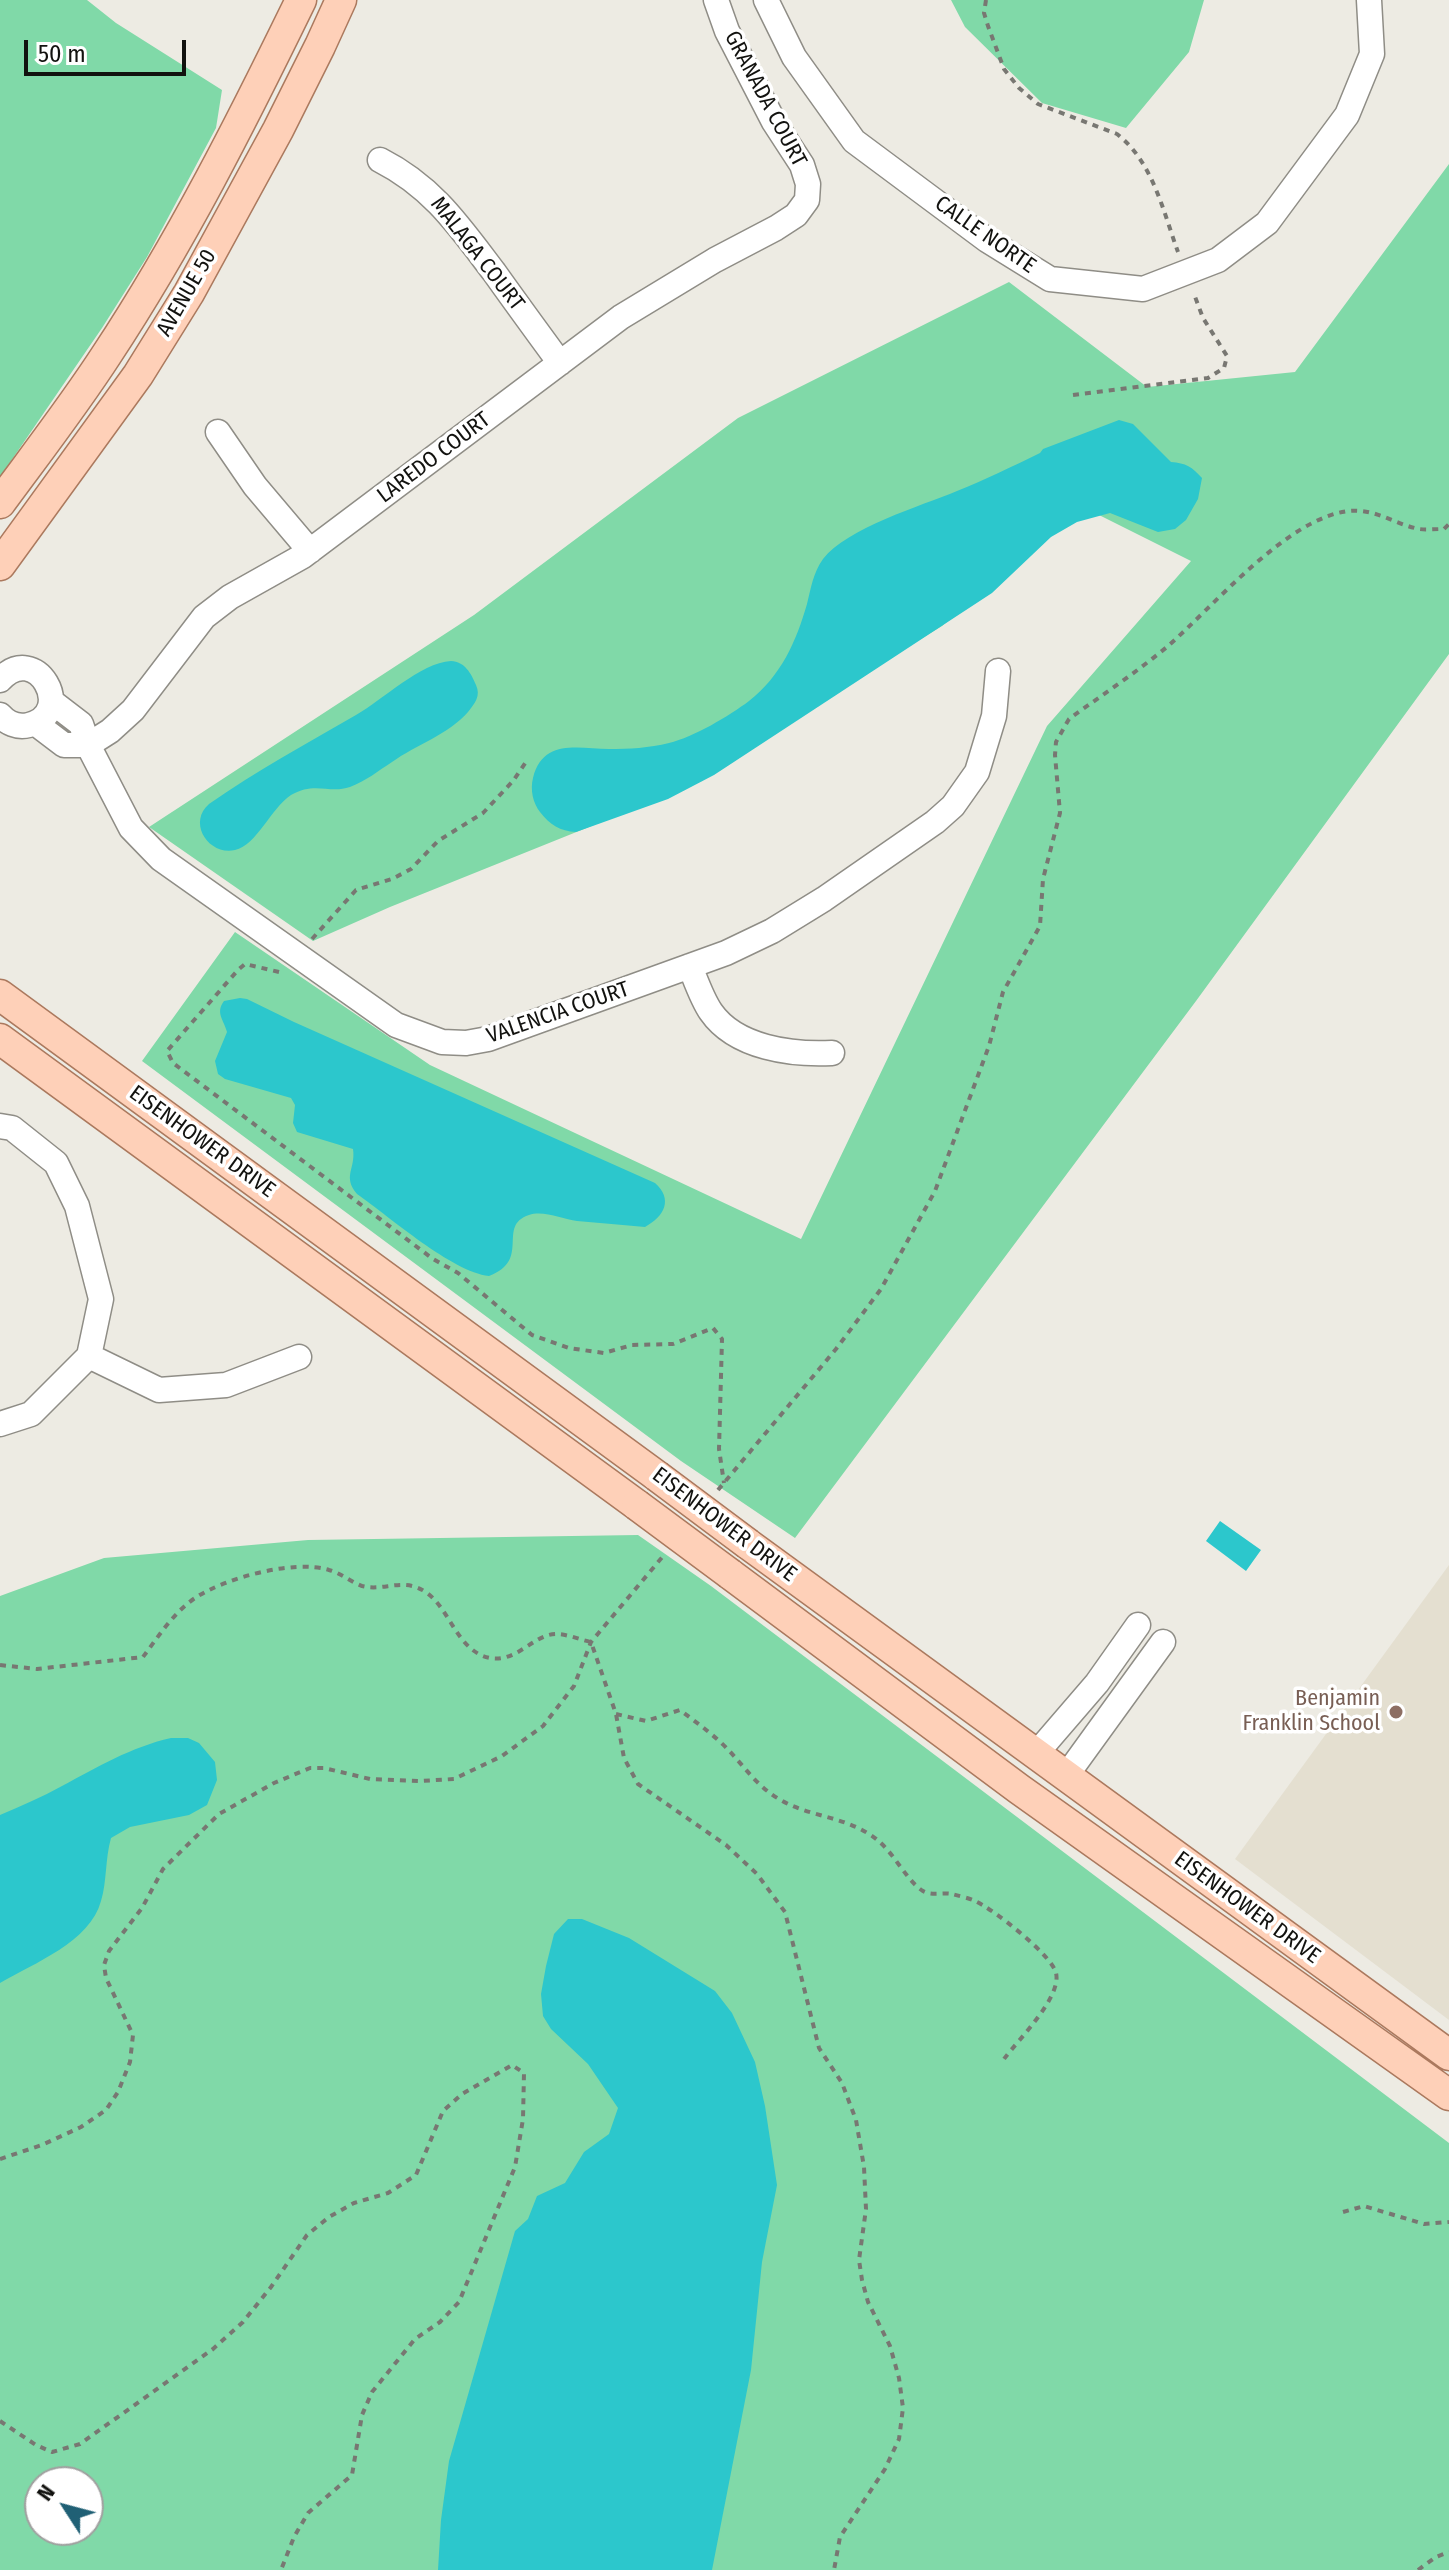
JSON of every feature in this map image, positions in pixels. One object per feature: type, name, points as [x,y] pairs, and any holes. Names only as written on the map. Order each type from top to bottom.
[{"type":"main road","name":"AVENUE 50","points":[[0,503],[107,355],[158,272],[250,104],[301,0]]},
{"type":"main road","name":"AVENUE 50","points":[[0,565],[138,375],[189,293],[278,130],[341,0]]},
{"type":"main road","name":"EISENHOWER DRIVE","points":[[0,995],[1449,2055]]},
{"type":"main road","name":"EISENHOWER DRIVE","points":[[0,1039],[1019,1789],[1446,2090]]},
{"type":"main road","points":[[929,1722],[966,1727],[1045,1783],[1066,1776]]},
{"type":"street","name":"GRANADA COURT","points":[[716,0],[727,31],[774,122],[802,165],[808,184],[807,200]]},
{"type":"street","name":"CALLE NORTE","points":[[766,0],[794,57],[854,141],[987,240],[1050,279],[1143,289],[1218,260],[1267,223],[1347,115],[1372,54],[1369,0]]},
{"type":"street","name":"MALAGA COURT","points":[[380,160],[404,172],[436,198],[560,363]]},
{"type":"street","name":"LAREDO COURT","points":[[88,745],[110,731],[133,710],[204,617],[230,597],[310,551],[621,317],[666,288],[776,228],[796,215],[807,200]]},
{"type":"street","points":[[218,432],[255,486],[310,551]]},
{"type":"street","name":"VALENCIA COURT","points":[[4,672],[30,669],[38,673],[49,688],[51,701],[81,724],[88,745],[131,828],[161,859],[396,1025],[442,1042],[466,1043],[488,1039],[726,953],[772,931],[824,899],[935,822],[953,806],[977,772],[994,716],[998,671]]},
{"type":"street","points":[[0,715],[12,724],[35,723],[45,714],[51,701]]},
{"type":"street","points":[[35,723],[64,745],[88,745]]},
{"type":"street","points":[[690,966],[710,1012],[726,1028],[781,1051],[806,1055],[832,1053]]},
{"type":"street","points":[[0,1126],[12,1128],[56,1163],[77,1206],[101,1299],[89,1356],[31,1414],[0,1424]]},
{"type":"street","points":[[89,1356],[159,1390],[226,1385],[299,1357]]},
{"type":"street","points":[[1035,1755],[1097,1683],[1138,1625]]},
{"type":"street","points":[[1066,1776],[1163,1642]]},
{"type":"street","points":[[1097,1683],[1120,1701]]},
{"type":"path","points":[[986,0],[984,13],[1004,69],[1019,88],[1038,104],[1117,134],[1139,154],[1203,318],[1227,356],[1224,368],[1208,378],[1073,395]]},
{"type":"path","points":[[714,1495],[836,1349],[881,1289],[935,1191],[989,1046],[1003,992],[1040,926],[1043,879],[1060,813],[1055,755],[1061,729],[1069,719],[1170,644],[1263,558],[1315,523],[1344,512],[1363,510],[1419,529],[1444,529],[1449,524]]},
{"type":"path","points":[[526,762],[483,813],[438,841],[411,869],[392,879],[356,890],[311,940],[291,969],[280,972],[245,964],[167,1051],[173,1063],[433,1259],[458,1273],[532,1335],[569,1348],[604,1353],[632,1345],[673,1344],[713,1328],[722,1339],[719,1449],[724,1483]]},
{"type":"path","points":[[0,2159],[42,2145],[81,2127],[106,2110],[118,2092],[130,2062],[133,2035],[106,1978],[104,1965],[109,1951],[142,1908],[163,1869],[219,1814],[274,1783],[310,1768],[395,1782],[454,1779],[502,1756],[543,1726],[574,1686],[591,1642],[673,1544]]},
{"type":"path","points":[[0,1665],[37,1669],[143,1657],[172,1620],[195,1598],[246,1575],[287,1567],[328,1569],[364,1587],[402,1583],[426,1591],[441,1606],[460,1637],[481,1656],[502,1659],[554,1634],[591,1642]]},
{"type":"path","points":[[591,1642],[616,1714],[624,1758],[638,1784],[726,1845],[757,1874],[785,1912],[819,2048],[842,2083],[856,2120],[864,2167],[866,2209],[859,2260],[862,2280],[868,2302],[890,2346],[903,2408],[899,2439],[885,2469],[840,2537],[834,2570]]},
{"type":"path","points":[[616,1714],[646,1721],[680,1710],[720,1741],[753,1779],[777,1799],[869,1834],[892,1853],[914,1884],[925,1893],[951,1894],[977,1902],[1014,1928],[1047,1958],[1056,1974],[1055,1990],[1050,2003],[1004,2059]]},
{"type":"path","points":[[0,2421],[52,2452],[80,2444],[213,2349],[243,2322],[307,2235],[329,2217],[354,2203],[388,2193],[416,2175],[443,2111],[462,2094],[512,2065],[524,2073],[523,2119],[515,2167],[459,2302],[440,2322],[415,2339],[372,2392],[362,2415],[352,2475],[308,2513],[281,2570]]},
{"type":"path","points":[[1343,2212],[1364,2206],[1424,2224],[1449,2222]]},
{"type":"path","points":[[1418,2570],[1449,2552]]},
{"type":"shaded area","name":"Benjamin Franklin School","points":[[1449,1565],[1449,2020],[1235,1859]]},
{"type":"green space","points":[[0,0],[87,0],[116,23],[222,90],[216,128],[147,257],[0,477]]},
{"type":"green space","points":[[951,0],[1204,0],[1189,52],[1126,128],[1042,103],[965,27]]},
{"type":"green space","points":[[1449,164],[1449,654],[1196,1001],[795,1538],[681,1461],[142,1061],[235,932],[430,1065],[801,1239],[1047,726],[1191,561],[1085,508],[942,626],[661,798],[313,941],[149,827],[474,615],[738,418],[1009,282],[1147,387],[1295,372]]},
{"type":"green space","points":[[638,1535],[711,1586],[1449,2143],[1449,2570],[0,2570],[0,1596],[104,1558],[308,1540]]},
{"type":"water","points":[[1119,420],[1133,424],[1171,462],[1188,466],[1202,478],[1198,499],[1186,520],[1175,529],[1158,532],[1110,513],[1077,522],[1051,537],[992,593],[714,775],[668,799],[576,832],[556,826],[538,808],[532,792],[533,778],[538,765],[554,751],[564,748],[632,748],[669,743],[711,725],[749,701],[770,681],[786,657],[823,559],[849,537],[988,478],[1043,449]]},
{"type":"water","points":[[451,661],[467,669],[478,693],[471,709],[451,727],[356,785],[342,789],[307,789],[291,795],[243,847],[226,851],[217,848],[204,836],[200,820],[209,804],[356,715],[415,675],[439,663]]},
{"type":"water","points":[[240,998],[655,1183],[664,1195],[662,1212],[645,1227],[577,1221],[547,1214],[529,1215],[515,1227],[512,1253],[502,1269],[489,1276],[457,1265],[357,1194],[350,1182],[353,1149],[297,1132],[293,1123],[295,1105],[291,1098],[225,1079],[218,1074],[215,1061],[227,1032],[220,1009],[224,1001]]},
{"type":"water","points":[[1220,1521],[1261,1550],[1246,1571],[1206,1541]]},
{"type":"water","points":[[171,1738],[188,1738],[199,1743],[215,1762],[217,1780],[207,1805],[189,1815],[130,1827],[111,1838],[101,1901],[95,1915],[73,1940],[0,1983],[0,1815],[128,1752]]},
{"type":"water","points":[[568,1919],[582,1919],[629,1938],[715,1991],[732,2013],[755,2062],[765,2106],[777,2185],[762,2262],[751,2370],[712,2570],[438,2570],[449,2461],[515,2231],[528,2219],[537,2196],[565,2183],[584,2152],[609,2134],[618,2108],[588,2064],[551,2029],[543,2016],[541,1994],[554,1934]]},
{"type":"place","name":"Benjamin Franklin School","points":[[1396,1712]]}]
